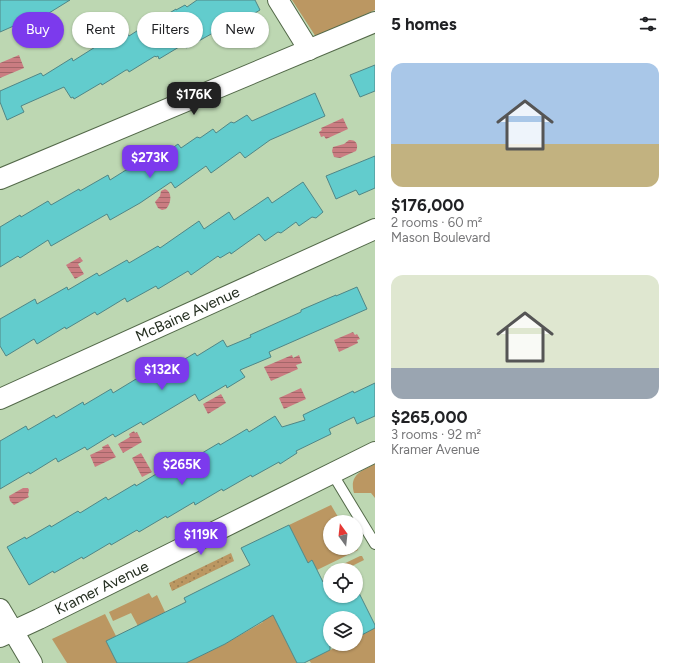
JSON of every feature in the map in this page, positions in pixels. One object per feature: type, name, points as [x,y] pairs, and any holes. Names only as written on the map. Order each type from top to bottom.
[{"type":"street","points":[[278,0],[309,50]]},
{"type":"street","points":[[0,179],[375,22]]},
{"type":"street","name":"McBaine Avenue","points":[[0,399],[375,229]]},
{"type":"street","name":"Kramer Avenue","points":[[7,634],[375,452]]},
{"type":"street","points":[[0,609],[7,634],[32,663]]},
{"type":"lane","points":[[332,473],[375,544]]},
{"type":"shaded area","points":[[292,0],[375,0],[375,10],[316,37]]},
{"type":"shaded area","points":[[19,55],[24,68],[0,78],[0,63]]},
{"type":"shaded area","points":[[343,118],[348,129],[326,139],[324,136],[321,137],[319,132],[322,130],[321,128]]},
{"type":"shaded area","points":[[349,140],[355,141],[357,147],[356,151],[340,158],[334,157],[332,151],[333,147],[344,144]]},
{"type":"shaded area","points":[[165,189],[170,195],[170,201],[168,207],[162,210],[158,208],[155,202],[160,196],[161,191]]},
{"type":"shaded area","points":[[80,257],[83,261],[78,264],[84,274],[75,279],[66,265]]},
{"type":"shaded area","points":[[353,332],[355,335],[357,334],[360,339],[357,340],[358,343],[339,352],[334,340]]},
{"type":"shaded area","points":[[292,355],[293,358],[299,355],[302,363],[296,365],[298,369],[271,381],[264,367]]},
{"type":"shaded area","points":[[301,388],[306,399],[284,409],[279,398]]},
{"type":"shaded area","points":[[221,394],[226,403],[208,414],[203,404]]},
{"type":"shaded area","points":[[134,431],[135,433],[137,432],[142,442],[123,453],[118,444],[130,437],[129,434]]},
{"type":"shaded area","points":[[108,444],[116,457],[95,467],[90,455],[103,449],[102,447]]},
{"type":"shaded area","points":[[141,453],[152,472],[142,477],[132,458]]},
{"type":"shaded area","points":[[375,464],[375,498],[371,493],[354,493],[353,482],[357,474]]},
{"type":"shaded area","points":[[23,488],[28,488],[29,497],[14,505],[10,501],[9,496]]},
{"type":"shaded area","points":[[331,505],[337,515],[323,515],[323,555],[348,555],[331,563],[323,563],[323,567],[317,570],[312,560],[308,563],[289,525]]},
{"type":"shaded area","points":[[231,553],[234,561],[172,591],[169,583]]},
{"type":"shaded area","points":[[360,556],[362,556],[364,560],[358,563],[346,563]]},
{"type":"shaded area","points":[[149,593],[152,598],[157,595],[165,612],[138,626],[131,613],[113,621],[109,612]]},
{"type":"shaded area","points":[[270,609],[297,663],[186,663],[225,644],[263,622],[260,614]]},
{"type":"shaded area","points":[[105,614],[116,636],[106,641],[117,663],[67,663],[52,639]]},
{"type":"shaded area","points":[[375,628],[375,663],[311,663],[309,660],[328,651],[363,651],[363,634]]},
{"type":"building","points":[[0,0],[70,0],[51,12],[12,12],[12,27],[0,32]]},
{"type":"building","points":[[197,0],[255,0],[260,10],[257,12],[211,12],[211,34],[203,39],[203,12],[171,12],[185,5],[187,7]]},
{"type":"building","points":[[137,31],[137,48],[177,48],[159,59],[158,56],[155,56],[129,72],[126,70],[102,85],[101,83],[74,99],[73,97],[71,98],[64,87],[21,106],[24,112],[7,120],[0,102],[0,91],[41,73],[43,76],[72,58],[73,61],[94,48],[129,48],[129,36]]},
{"type":"building","points":[[375,65],[375,91],[360,97],[350,75]]},
{"type":"building","points":[[315,93],[325,116],[270,140],[245,158],[240,152],[211,173],[206,166],[175,188],[171,182],[140,203],[110,220],[107,214],[51,246],[48,240],[20,258],[18,256],[0,267],[0,227],[20,215],[21,217],[48,201],[51,205],[108,175],[110,180],[144,160],[147,164],[178,144],[181,148],[197,137],[200,138],[213,129],[216,133],[231,122],[234,123],[247,115],[252,121]]},
{"type":"building","points":[[375,156],[375,188],[359,195],[356,190],[336,199],[326,176]]},
{"type":"building","points":[[303,182],[323,212],[316,218],[312,217],[299,226],[296,222],[281,233],[278,232],[265,241],[259,234],[231,254],[230,252],[220,258],[218,256],[191,275],[188,271],[158,289],[156,286],[127,302],[125,298],[97,315],[95,312],[66,329],[65,327],[37,344],[34,339],[6,356],[0,346],[0,319],[35,299],[37,304],[67,287],[68,290],[97,273],[99,276],[127,260],[129,263],[158,246],[160,248],[199,221],[204,229],[229,212],[234,220],[268,197],[272,203]]},
{"type":"building","points":[[357,287],[367,309],[269,352],[271,357],[240,370],[245,377],[227,388],[226,385],[199,401],[195,394],[143,425],[141,422],[115,437],[113,434],[87,450],[85,447],[58,462],[56,458],[30,474],[29,472],[0,489],[0,441],[26,426],[28,430],[54,415],[56,418],[83,402],[84,405],[111,389],[113,393],[164,362],[168,369],[195,353],[197,356],[223,340],[227,347],[251,337],[250,335],[301,312],[301,310]]},
{"type":"building","points":[[375,383],[375,416],[357,424],[354,417],[329,429],[331,434],[296,451],[297,453],[280,464],[279,462],[252,477],[251,475],[223,491],[222,489],[195,505],[194,502],[167,518],[166,516],[139,532],[137,530],[111,545],[110,543],[83,559],[82,557],[29,585],[7,547],[25,537],[26,539],[50,525],[51,527],[78,511],[80,513],[106,497],[108,500],[163,470],[164,473],[219,443],[220,445],[247,429],[249,432],[275,416],[282,427],[305,420],[303,415],[353,391],[354,393]]},
{"type":"building","points":[[289,525],[308,563],[312,560],[323,582],[323,603],[363,603],[363,601],[375,625],[375,628],[363,634],[363,611],[323,611],[323,651],[328,651],[304,663],[297,663],[273,615],[225,644],[186,663],[117,663],[106,641],[186,602],[184,598],[250,565],[241,548]]}]
